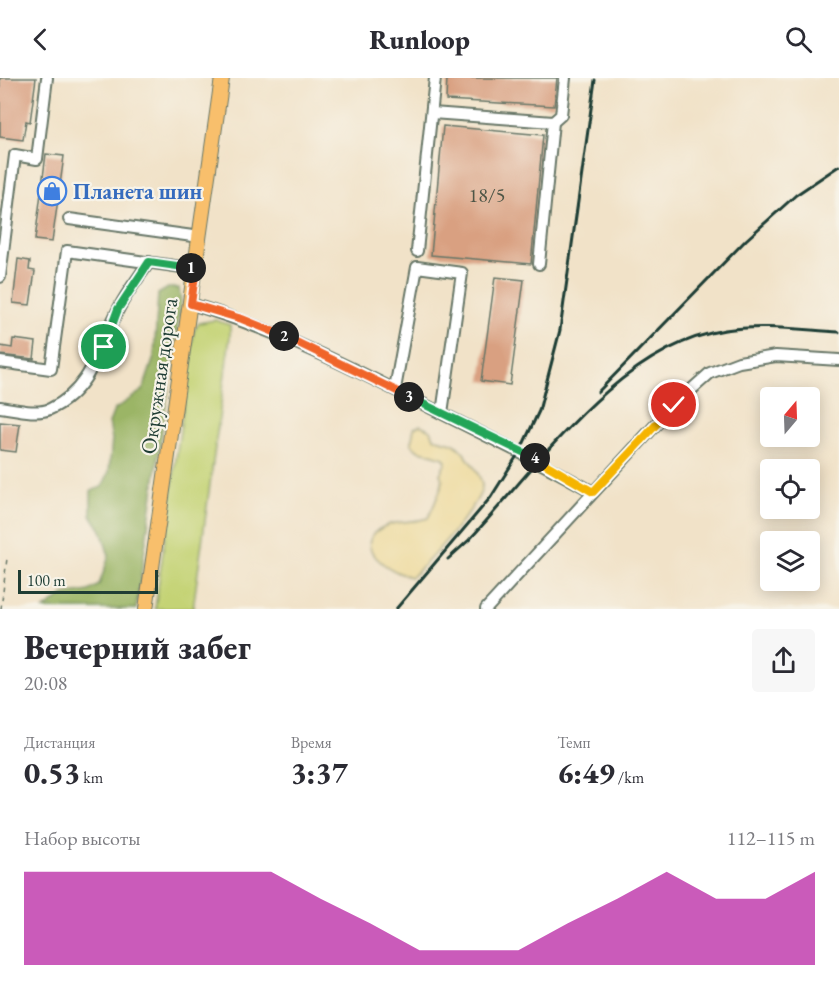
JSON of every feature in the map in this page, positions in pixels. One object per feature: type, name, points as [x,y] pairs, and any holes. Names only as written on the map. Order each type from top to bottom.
[{"type":"main road","name":"Окружная дорога","points":[[146,609],[222,78]]},
{"type":"street","points":[[0,277],[15,155],[37,159],[47,78]]},
{"type":"street","points":[[417,251],[435,78]]},
{"type":"street","points":[[539,264],[553,122],[561,115],[565,78]]},
{"type":"street","points":[[432,113],[553,122]]},
{"type":"street","points":[[69,219],[201,237]]},
{"type":"street","points":[[0,362],[51,369],[68,251],[196,268]]},
{"type":"street","points":[[0,407],[29,411],[49,410],[68,397],[87,376],[104,347],[118,309],[149,262]]},
{"type":"street","points":[[395,389],[417,267],[462,273],[442,413]]},
{"type":"street","points":[[191,304],[242,319],[298,342],[540,461],[593,492]]},
{"type":"street","points":[[486,609],[674,405],[710,373],[739,362],[776,356],[839,360]]},
{"type":"path","points":[[1,609],[7,558]]},
{"type":"green space","points":[[168,288],[179,288],[181,302],[136,609],[44,609],[64,595],[89,591],[99,585],[109,556],[101,530],[91,515],[91,491],[102,487],[109,472],[112,439],[109,423],[114,410],[143,390],[154,357],[158,294]]},
{"type":"green space","points":[[215,320],[230,325],[230,337],[193,609],[155,609],[194,331],[199,323]]},
{"type":"sand","points":[[420,425],[431,430],[434,438],[452,443],[461,450],[475,469],[482,487],[463,520],[411,577],[392,569],[375,556],[370,549],[370,541],[374,533],[385,526],[428,518],[434,505],[443,481],[440,474],[446,462],[444,458],[417,450],[411,444],[414,428]]},
{"type":"building","points":[[0,78],[36,78],[30,122],[26,121],[23,140],[0,137]]},
{"type":"building","points":[[447,78],[557,78],[554,106],[446,100]]},
{"type":"building","points":[[443,126],[543,135],[531,264],[431,255]]},
{"type":"building","points":[[46,154],[64,156],[52,242],[35,240]]},
{"type":"building","points":[[18,259],[30,261],[29,270],[35,271],[30,305],[13,303]]},
{"type":"building","points":[[495,277],[524,280],[510,385],[481,381]]},
{"type":"building","points":[[13,339],[36,342],[34,359],[0,355],[0,346],[12,348]]},
{"type":"building","points":[[0,422],[20,424],[16,452],[0,450]]},
{"type":"railway","points":[[396,609],[491,497],[520,451],[539,411],[560,330],[595,80]]},
{"type":"railway","points":[[598,392],[746,240],[796,195],[839,166]]},
{"type":"railway","points":[[448,559],[469,540],[583,414],[615,384],[650,360],[686,341],[725,330],[768,327],[839,332]]},
{"type":"place","name":"Планета шин","points":[[52,191]]},
{"type":"route","points":[[104,347],[118,309],[149,262],[196,268],[191,304],[242,319],[298,342],[540,461],[593,492],[674,405]]}]
